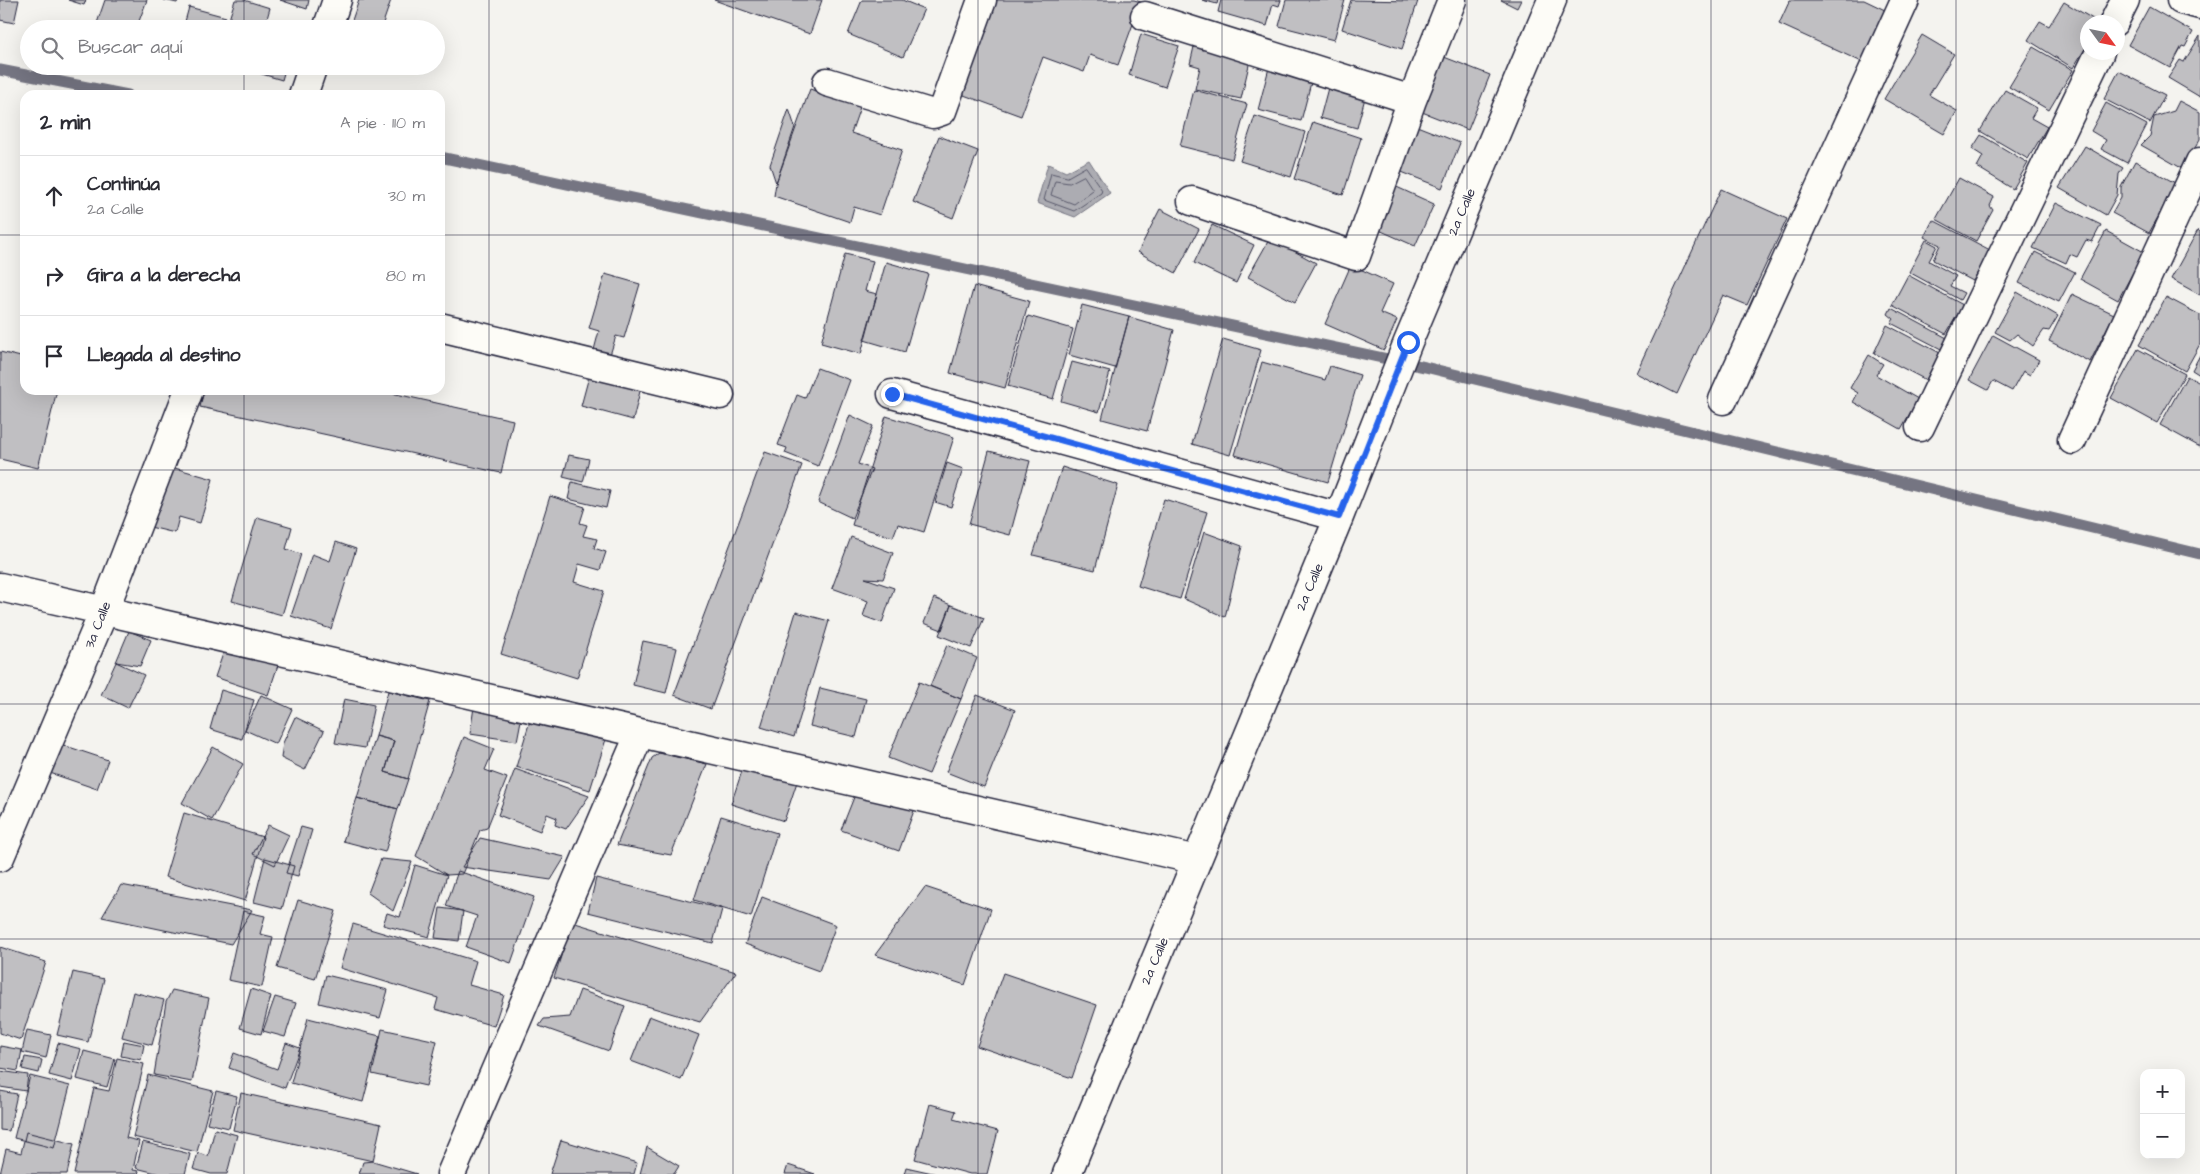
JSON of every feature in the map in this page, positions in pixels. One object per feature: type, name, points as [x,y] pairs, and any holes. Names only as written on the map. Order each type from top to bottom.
[{"type":"street","points":[[330,20],[337,0]]},
{"type":"street","points":[[827,82],[933,114],[942,111],[982,0]]},
{"type":"street","points":[[1192,201],[1356,256],[1412,100],[1452,0]]},
{"type":"street","name":"2a Calle","points":[[1067,1174],[1339,517],[1408,342],[1552,0]]},
{"type":"street","points":[[1723,400],[1905,0]]},
{"type":"street","points":[[2118,15],[2125,0]]},
{"type":"street","points":[[2181,0],[2200,4]]},
{"type":"street","points":[[1145,16],[1412,100]]},
{"type":"street","points":[[1920,427],[2096,60]]},
{"type":"street","points":[[304,90],[310,75]]},
{"type":"street","points":[[2072,440],[2200,162]]},
{"type":"street","points":[[445,327],[720,395]]},
{"type":"street","points":[[892,394],[1339,517]]},
{"type":"street","name":"3a Calle","points":[[0,857],[104,611],[187,395]]},
{"type":"street","points":[[0,587],[1197,860]]},
{"type":"street","points":[[451,1174],[640,733]]},
{"type":"water","points":[[1089,160],[1110,193],[1075,217],[1037,203],[1048,164],[1066,172]]},
{"type":"building","points":[[0,0],[19,0],[14,23],[0,20]]},
{"type":"building","points":[[68,0],[86,0],[84,5]]},
{"type":"building","points":[[105,0],[147,0],[139,20],[98,20]]},
{"type":"building","points":[[164,0],[178,0],[177,3]]},
{"type":"building","points":[[235,0],[244,0],[270,8],[267,20],[229,20]]},
{"type":"building","points":[[280,0],[309,0],[307,9]]},
{"type":"building","points":[[359,0],[391,0],[384,20],[352,20]]},
{"type":"building","points":[[714,0],[822,0],[810,34]]},
{"type":"building","points":[[862,0],[902,0],[924,9],[903,57],[848,34]]},
{"type":"building","points":[[996,0],[1134,0],[1141,2],[1118,65],[1090,55],[1084,72],[1043,57],[1021,116],[961,94]]},
{"type":"building","points":[[1202,0],[1218,0],[1217,4]]},
{"type":"building","points":[[1221,0],[1281,0],[1279,6],[1273,4],[1267,26],[1218,12]]},
{"type":"building","points":[[1286,0],[1345,0],[1334,40],[1279,26]]},
{"type":"building","points":[[1351,0],[1418,1],[1402,49],[1342,29]]},
{"type":"building","points":[[1501,0],[1521,0],[1517,8]]},
{"type":"building","points":[[1790,0],[1864,0],[1887,11],[1862,62],[1779,24]]},
{"type":"building","points":[[2064,2],[2086,15],[2080,15],[2080,57],[2073,68],[2028,40],[2040,21],[2049,26]]},
{"type":"building","points":[[189,7],[226,17],[225,20],[185,20]]},
{"type":"building","points":[[2149,7],[2193,32],[2185,47],[2182,46],[2170,68],[2128,45]]},
{"type":"building","points":[[1141,34],[1179,46],[1165,87],[1129,75]]},
{"type":"building","points":[[1922,35],[1954,54],[1929,95],[1957,111],[1944,134],[1884,99]]},
{"type":"building","points":[[2200,36],[2200,97],[2168,78],[2180,60],[2184,62]]},
{"type":"building","points":[[1196,38],[1252,52],[1241,99],[1195,89],[1200,67],[1190,64]]},
{"type":"building","points":[[2033,47],[2073,70],[2049,110],[2009,87]]},
{"type":"building","points":[[1439,55],[1490,75],[1468,130],[1417,110]]},
{"type":"building","points":[[1271,60],[1314,71],[1301,121],[1258,110]]},
{"type":"building","points":[[2119,71],[2165,95],[2150,123],[2104,99]]},
{"type":"building","points":[[265,75],[283,75],[282,80]]},
{"type":"building","points":[[1329,84],[1366,94],[1357,128],[1320,118]]},
{"type":"building","points":[[810,89],[860,107],[851,133],[902,150],[880,215],[854,207],[850,222],[774,196],[776,183]]},
{"type":"building","points":[[1194,90],[1247,104],[1232,159],[1180,146]]},
{"type":"building","points":[[2005,90],[2037,108],[2031,118],[2047,127],[2028,159],[1980,131]]},
{"type":"building","points":[[2179,101],[2200,112],[2200,139],[2183,169],[2141,145],[2150,136],[2154,117],[2174,111]]},
{"type":"building","points":[[2106,103],[2147,125],[2127,163],[2101,149],[2106,140],[2091,131]]},
{"type":"building","points":[[789,109],[795,127],[776,183],[770,165]]},
{"type":"building","points":[[1255,116],[1305,132],[1291,177],[1240,161]]},
{"type":"building","points":[[1313,122],[1361,138],[1343,195],[1294,179]]},
{"type":"building","points":[[1412,124],[1460,143],[1442,188],[1394,169]]},
{"type":"building","points":[[1981,135],[2028,163],[2013,189],[1977,167],[1983,156],[1972,149]]},
{"type":"building","points":[[939,136],[978,151],[953,218],[913,202]]},
{"type":"building","points":[[2085,146],[2123,168],[2119,174],[2117,195],[2106,215],[2059,188]]},
{"type":"building","points":[[2135,161],[2177,184],[2149,233],[2112,213],[2121,197],[2121,187]]},
{"type":"building","points":[[1959,178],[1994,197],[1990,206],[1993,210],[1976,241],[1936,219]]},
{"type":"building","points":[[1390,184],[1434,204],[1415,246],[1370,226]]},
{"type":"building","points":[[1721,189],[1787,219],[1747,305],[1723,295],[1677,394],[1636,373]]},
{"type":"building","points":[[2056,203],[2101,225],[2092,242],[2086,240],[2077,257],[2070,254],[2066,263],[2033,248]]},
{"type":"building","points":[[1160,209],[1199,229],[1176,273],[1138,252]]},
{"type":"building","points":[[1933,220],[1990,250],[1973,281],[1933,260],[1940,245],[1924,237]]},
{"type":"building","points":[[1212,225],[1254,245],[1236,283],[1194,263]]},
{"type":"building","points":[[2198,230],[2200,232],[2200,295],[2171,279]]},
{"type":"building","points":[[2106,231],[2144,252],[2118,300],[2080,279]]},
{"type":"building","points":[[1270,238],[1316,263],[1295,302],[1248,277]]},
{"type":"building","points":[[1926,240],[1937,246],[1929,261],[1956,276],[1950,286],[1964,293],[1960,300],[1909,272]]},
{"type":"building","points":[[2035,252],[2075,272],[2059,302],[2019,283]]},
{"type":"building","points":[[845,254],[873,261],[865,291],[877,294],[861,354],[821,343]]},
{"type":"building","points":[[886,262],[928,274],[905,352],[864,340]]},
{"type":"building","points":[[1351,265],[1393,284],[1380,313],[1397,320],[1384,350],[1325,324]]},
{"type":"building","points":[[605,274],[640,284],[624,338],[616,336],[610,355],[594,350],[599,331],[589,328]]},
{"type":"building","points":[[1908,275],[1963,305],[1946,334],[1892,305]]},
{"type":"building","points":[[974,286],[1029,301],[1005,388],[950,373]]},
{"type":"building","points":[[2017,292],[2058,316],[2049,331],[2044,330],[2033,346],[2017,334],[2010,340],[1995,332]]},
{"type":"building","points":[[2072,294],[2114,314],[2090,362],[2049,341]]},
{"type":"building","points":[[2166,297],[2200,315],[2200,344],[2185,371],[2139,345]]},
{"type":"building","points":[[1082,305],[1129,317],[1115,368],[1069,355]]},
{"type":"building","points":[[1891,308],[1947,338],[1941,349],[1891,323],[1894,319],[1888,314]]},
{"type":"building","points":[[1028,316],[1073,329],[1053,399],[1008,386]]},
{"type":"building","points":[[1129,317],[1174,330],[1147,431],[1102,419]]},
{"type":"building","points":[[1887,325],[1940,353],[1926,380],[1874,353]]},
{"type":"building","points":[[1993,335],[2039,360],[2030,375],[2023,371],[2012,391],[1993,381],[1988,390],[1969,380]]},
{"type":"building","points":[[1223,339],[1261,350],[1230,455],[1192,444]]},
{"type":"building","points":[[2138,349],[2185,374],[2157,423],[2111,398]]},
{"type":"building","points":[[0,352],[20,357],[20,395],[56,395],[38,468],[0,459]]},
{"type":"building","points":[[1869,355],[1883,364],[1876,375],[1918,399],[1901,429],[1853,402],[1858,393],[1850,388]]},
{"type":"building","points":[[2200,355],[2200,375],[2192,370]]},
{"type":"building","points":[[1072,362],[1110,372],[1099,412],[1061,401]]},
{"type":"building","points":[[1262,362],[1325,380],[1330,366],[1360,375],[1328,482],[1235,455]]},
{"type":"building","points":[[817,368],[850,380],[818,466],[785,453],[787,448],[778,445],[797,395],[805,398]]},
{"type":"building","points":[[591,369],[642,383],[633,420],[581,406]]},
{"type":"building","points":[[2187,376],[2200,383],[2200,447],[2160,425]]},
{"type":"building","points":[[203,395],[400,395],[513,420],[501,473],[200,407]]},
{"type":"building","points":[[850,415],[873,426],[858,464],[872,469],[852,518],[818,502]]},
{"type":"building","points":[[886,416],[954,437],[924,532],[898,524],[893,537],[852,525]]},
{"type":"building","points":[[989,451],[1030,461],[1010,535],[969,524]]},
{"type":"building","points":[[765,452],[802,465],[711,709],[674,695]]},
{"type":"building","points":[[569,455],[589,459],[583,482],[563,477]]},
{"type":"building","points":[[947,463],[963,469],[951,507],[935,502]]},
{"type":"building","points":[[168,466],[213,479],[200,523],[179,517],[175,533],[150,527]]},
{"type":"building","points":[[1062,467],[1118,485],[1095,570],[1033,555]]},
{"type":"building","points":[[572,482],[610,491],[606,508],[568,499]]},
{"type":"building","points":[[550,496],[585,507],[580,523],[587,525],[583,536],[597,539],[594,548],[606,552],[600,570],[579,564],[574,582],[604,591],[577,678],[501,654]]},
{"type":"building","points":[[1164,499],[1207,512],[1180,599],[1138,586]]},
{"type":"building","points":[[257,517],[292,527],[286,549],[301,554],[282,615],[232,601]]},
{"type":"building","points":[[1204,532],[1242,546],[1225,617],[1184,599]]},
{"type":"building","points":[[851,537],[893,553],[883,579],[865,578],[894,588],[882,623],[863,616],[868,601],[832,588]]},
{"type":"building","points":[[336,542],[356,549],[331,629],[291,616],[312,554],[330,561]]},
{"type":"building","points":[[934,598],[951,605],[942,630],[924,623]]},
{"type":"building","points":[[951,605],[984,618],[971,648],[939,635]]},
{"type":"building","points":[[796,612],[829,621],[794,737],[761,727]]},
{"type":"building","points":[[129,631],[151,640],[140,666],[116,662]]},
{"type":"building","points":[[643,641],[677,648],[666,693],[633,685]]},
{"type":"building","points":[[947,645],[977,658],[961,699],[930,686]]},
{"type":"building","points":[[225,648],[278,665],[268,695],[215,677]]},
{"type":"building","points":[[116,662],[144,675],[128,708],[101,695]]},
{"type":"building","points":[[919,682],[961,699],[929,774],[888,758]]},
{"type":"building","points":[[820,688],[866,699],[856,737],[810,726]]},
{"type":"building","points":[[221,690],[254,700],[242,739],[210,729]]},
{"type":"building","points":[[388,691],[430,701],[408,779],[385,772],[394,741],[376,736]]},
{"type":"building","points":[[261,695],[292,709],[276,744],[245,730]]},
{"type":"building","points":[[977,695],[1015,710],[984,787],[946,772]]},
{"type":"building","points":[[344,699],[374,705],[365,748],[335,743]]},
{"type":"building","points":[[474,707],[522,715],[517,741],[470,734]]},
{"type":"building","points":[[532,714],[607,736],[590,790],[516,767]]},
{"type":"building","points":[[295,717],[324,731],[305,770],[281,758],[283,743]]},
{"type":"building","points":[[376,736],[394,741],[385,772],[408,779],[398,809],[357,798]]},
{"type":"building","points":[[464,737],[494,749],[485,770],[507,778],[487,828],[480,830],[462,874],[447,875],[416,856]]},
{"type":"building","points":[[57,743],[108,760],[97,789],[47,772]]},
{"type":"building","points":[[213,747],[243,764],[212,820],[182,803]]},
{"type":"building","points":[[659,753],[707,764],[671,855],[617,845],[652,758]]},
{"type":"building","points":[[745,762],[798,779],[784,821],[731,804]]},
{"type":"building","points":[[515,769],[589,796],[566,829],[555,825],[557,818],[547,814],[540,831],[498,815]]},
{"type":"building","points":[[858,787],[915,808],[899,851],[841,830]]},
{"type":"building","points":[[357,798],[398,809],[385,852],[343,841]]},
{"type":"building","points":[[184,813],[263,837],[245,901],[165,877]]},
{"type":"building","points":[[721,816],[777,833],[751,917],[694,900]]},
{"type":"building","points":[[268,825],[289,835],[275,865],[253,854]]},
{"type":"building","points":[[301,827],[312,830],[298,876],[286,873]]},
{"type":"building","points":[[480,838],[565,857],[551,880],[462,867]]},
{"type":"building","points":[[265,858],[294,866],[282,909],[254,902]]},
{"type":"building","points":[[381,859],[412,862],[393,911],[368,893]]},
{"type":"building","points":[[415,865],[447,875],[429,937],[383,925],[387,913],[400,917]]},
{"type":"building","points":[[458,871],[534,897],[511,963],[466,947],[477,916],[446,906]]},
{"type":"building","points":[[596,878],[722,909],[713,943],[588,912]]},
{"type":"building","points":[[121,885],[252,910],[231,944],[102,917]]},
{"type":"building","points":[[925,887],[991,909],[965,985],[875,955]]},
{"type":"building","points":[[762,897],[836,925],[819,971],[745,944]]},
{"type":"building","points":[[298,900],[336,911],[315,979],[277,968]]},
{"type":"building","points":[[440,908],[463,911],[459,941],[435,938]]},
{"type":"building","points":[[243,911],[265,916],[260,934],[273,937],[262,987],[228,980]]},
{"type":"building","points":[[572,922],[736,972],[700,1022],[554,978]]},
{"type":"building","points":[[353,924],[476,961],[469,985],[504,995],[494,1026],[435,1009],[438,998],[340,968]]},
{"type":"building","points":[[0,947],[46,962],[21,1040],[0,1033]]},
{"type":"building","points":[[73,972],[104,979],[88,1042],[57,1035]]},
{"type":"building","points":[[1003,973],[1097,1005],[1072,1078],[977,1046]]},
{"type":"building","points":[[326,975],[388,990],[380,1018],[319,1003]]},
{"type":"building","points":[[251,989],[271,996],[261,1034],[240,1028]]},
{"type":"building","points":[[172,990],[209,998],[192,1082],[154,1075],[166,1002]]},
{"type":"building","points":[[580,990],[625,1006],[609,1051],[539,1026],[544,1019],[570,1017]]},
{"type":"building","points":[[133,992],[164,1000],[152,1045],[122,1037]]},
{"type":"building","points":[[275,997],[296,1003],[285,1037],[263,1031]]},
{"type":"building","points":[[649,1016],[699,1035],[681,1080],[631,1061]]},
{"type":"building","points":[[308,1018],[380,1036],[363,1102],[291,1083]]},
{"type":"building","points":[[382,1029],[437,1041],[426,1086],[372,1074]]},
{"type":"building","points":[[27,1030],[51,1035],[46,1058],[22,1052]]},
{"type":"building","points":[[124,1041],[144,1045],[141,1060],[121,1056]]},
{"type":"building","points":[[58,1043],[81,1049],[72,1081],[49,1075]]},
{"type":"building","points":[[286,1043],[300,1048],[285,1088],[229,1068],[234,1053],[277,1069]]},
{"type":"building","points":[[0,1046],[22,1050],[18,1071],[0,1068]]},
{"type":"building","points":[[84,1051],[115,1059],[107,1087],[77,1079]]},
{"type":"building","points":[[25,1057],[42,1060],[39,1073],[22,1069]]},
{"type":"building","points":[[117,1058],[144,1064],[126,1138],[139,1141],[133,1170],[139,1171],[138,1174],[74,1174],[94,1088],[109,1091]]},
{"type":"building","points":[[0,1071],[28,1075],[26,1091],[0,1087]]},
{"type":"building","points":[[148,1075],[213,1091],[197,1152],[133,1137]]},
{"type":"building","points":[[30,1076],[70,1086],[54,1148],[14,1138]]},
{"type":"building","points":[[0,1091],[17,1094],[9,1131],[0,1130]]},
{"type":"building","points":[[216,1091],[237,1096],[229,1128],[207,1123]]},
{"type":"building","points":[[241,1093],[381,1124],[373,1161],[233,1130]]},
{"type":"building","points":[[930,1104],[956,1111],[953,1119],[998,1131],[987,1174],[970,1174],[915,1159]]},
{"type":"building","points":[[215,1129],[237,1135],[227,1174],[211,1174],[193,1169],[198,1153],[208,1156]]},
{"type":"building","points":[[26,1132],[74,1144],[67,1174],[0,1174],[6,1149],[21,1153]]},
{"type":"building","points":[[561,1140],[637,1163],[634,1174],[550,1174]]},
{"type":"building","points":[[143,1142],[190,1154],[185,1174],[160,1174],[136,1168]]},
{"type":"building","points":[[647,1147],[679,1166],[674,1174],[640,1174]]},
{"type":"building","points":[[373,1161],[417,1174],[359,1174],[363,1162]]},
{"type":"building","points":[[788,1165],[815,1174],[785,1174]]},
{"type":"building","points":[[906,1167],[937,1174],[904,1174]]},
{"type":"waterway","points":[[0,70],[20,74]]},
{"type":"waterway","points":[[26,75],[102,90]]},
{"type":"waterway","points":[[445,158],[1425,367],[2200,554]]},
{"type":"route","points":[[892,394],[1339,517],[1408,342]]}]
